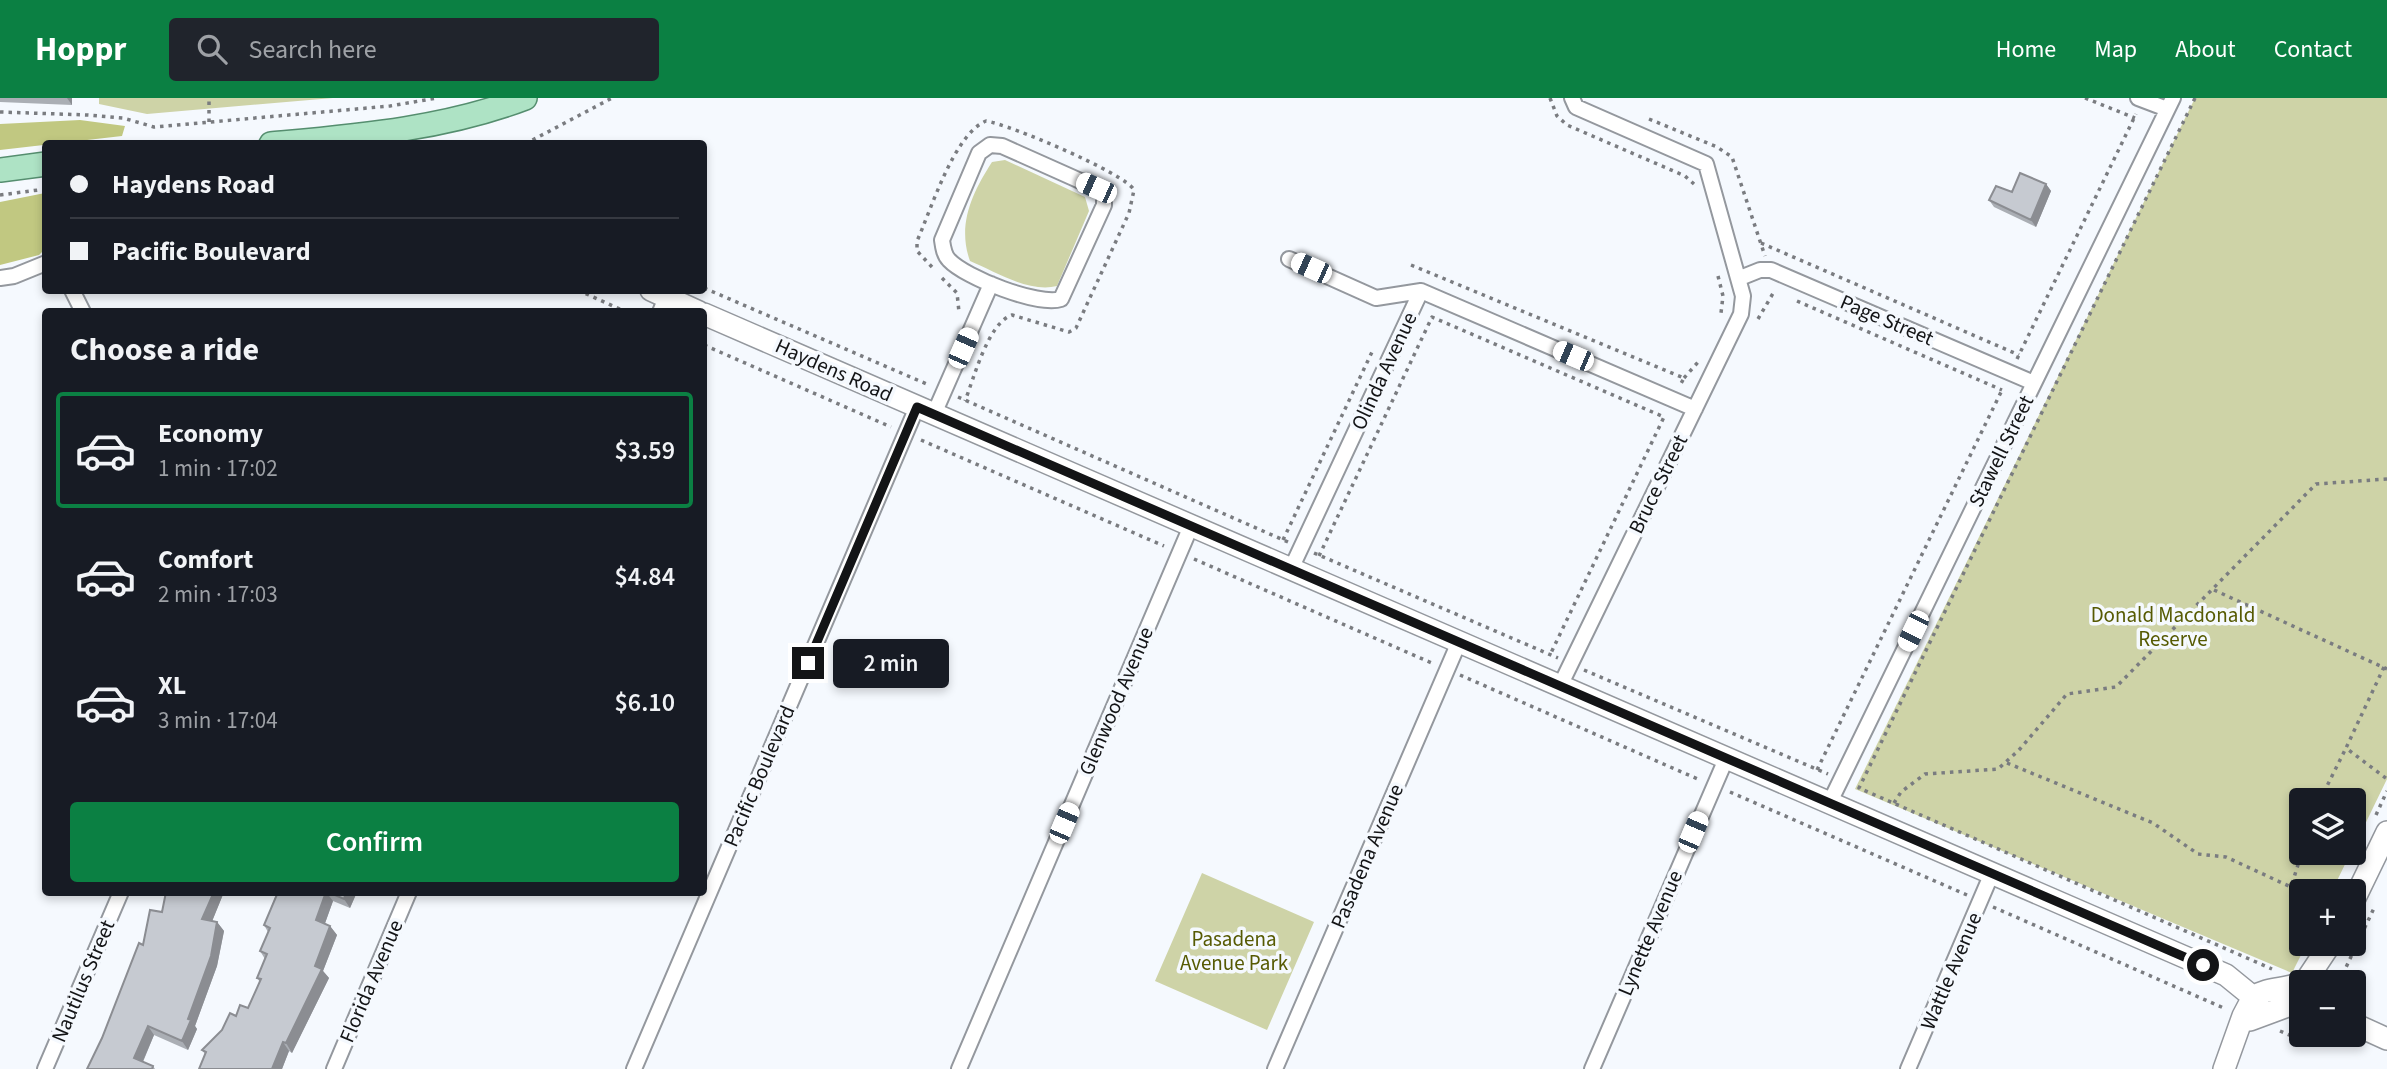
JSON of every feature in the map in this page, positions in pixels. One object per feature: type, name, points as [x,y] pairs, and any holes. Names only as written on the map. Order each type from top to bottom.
[{"type":"main road","points":[[338,140],[421,135],[525,98]]},
{"type":"main road","points":[[0,170],[42,165]]},
{"type":"street","name":"Bruce Street","points":[[1560,686],[1741,314],[1743,296],[1706,164],[1576,107],[1572,98]]},
{"type":"street","points":[[2141,99],[2170,104]]},
{"type":"street","name":"Stawell Street","points":[[1829,804],[2170,104]]},
{"type":"street","points":[[990,145],[1002,146],[1096,188],[1104,195],[1104,205],[1061,299],[1038,301],[991,284],[950,260],[942,240],[979,153],[990,145]]},
{"type":"street","points":[[1289,259],[1376,298],[1421,291]]},
{"type":"street","points":[[0,278],[14,276],[42,265]]},
{"type":"street","points":[[1740,278],[1760,270],[1771,270]]},
{"type":"street","name":"Page Street","points":[[1771,270],[2034,383]]},
{"type":"street","name":"Pacific Boulevard","points":[[634,1069],[906,434],[944,391],[991,284]]},
{"type":"street","name":"Olinda Avenue","points":[[1291,569],[1421,291],[1695,409]]},
{"type":"street","name":"Haydens Road","points":[[659,300],[685,308]]},
{"type":"street","name":"Haydens Road","points":[[707,316],[2226,975],[2258,1005]]},
{"type":"street","name":"Glenwood Avenue","points":[[958,1069],[1191,526]]},
{"type":"street","name":"Pasadena Avenue","points":[[1275,1069],[1459,642]]},
{"type":"street","name":"Lynette Avenue","points":[[1592,1069],[1726,759]]},
{"type":"street","points":[[2364,879],[2387,832]]},
{"type":"street","name":"Wattle Avenue","points":[[1908,1069],[1992,873]]},
{"type":"street","name":"Nautilus Street","points":[[45,1069],[119,896]]},
{"type":"street","name":"Florida Avenue","points":[[334,1069],[407,896]]},
{"type":"street","points":[[2310,970],[2322,956]]},
{"type":"street","points":[[2224,1069],[2238,1036],[2251,1020],[2258,1005],[2272,989],[2289,988]]},
{"type":"street","points":[[2366,1030],[2387,1040]]},
{"type":"path","points":[[209,98],[209,122]]},
{"type":"path","points":[[0,112],[123,118],[149,127],[390,106],[437,98]]},
{"type":"path","points":[[533,140],[612,98]]},
{"type":"path","points":[[1550,98],[1557,116],[1567,125],[1685,176],[1694,185]]},
{"type":"path","points":[[2085,98],[2134,118]]},
{"type":"path","points":[[1859,788],[2195,98]]},
{"type":"path","points":[[1817,770],[2141,99]]},
{"type":"path","points":[[1645,117],[1717,147],[1732,157],[1776,292],[1756,323]]},
{"type":"path","points":[[955,321],[960,309],[957,292],[916,248],[954,158],[974,126],[986,121],[1008,125],[1130,183],[1133,190],[1129,213],[1076,328],[1069,332],[1012,315],[1007,317],[989,338],[965,401]]},
{"type":"path","points":[[0,195],[42,190]]},
{"type":"path","points":[[1760,242],[2019,355]]},
{"type":"path","points":[[1411,265],[1684,378]]},
{"type":"path","points":[[1717,272],[1723,296],[1719,321]]},
{"type":"path","points":[[707,289],[1841,780],[2289,981]]},
{"type":"path","points":[[587,294],[617,308]]},
{"type":"path","points":[[1787,297],[2002,390]]},
{"type":"path","points":[[1319,555],[1432,317],[1664,417]]},
{"type":"path","points":[[1283,540],[1376,343]]},
{"type":"path","points":[[707,346],[2228,1010]]},
{"type":"path","points":[[1550,655],[1664,417],[1684,378],[1704,351]]},
{"type":"path","points":[[928,384],[933,372]]},
{"type":"path","points":[[1881,826],[1901,792],[1925,774],[1998,769],[2067,694],[2116,687],[2316,484],[2387,479]]},
{"type":"path","points":[[2213,589],[2386,668],[2326,788]]},
{"type":"path","points":[[2346,748],[2387,779]]},
{"type":"path","points":[[2006,762],[2152,823],[2198,854],[2226,857],[2289,886]]},
{"type":"path","points":[[2345,970],[2376,905]]},
{"type":"green space","points":[[99,98],[333,98],[147,114],[99,104]]},
{"type":"green space","name":"Donald Macdonald Reserve","points":[[2195,98],[2387,98],[2387,779],[2366,822],[2366,788],[2289,788],[2289,865],[2345,865],[2338,879],[2289,879],[2289,956],[2300,956],[2294,970],[2289,972],[1855,789]]},
{"type":"green space","points":[[80,120],[125,126],[122,136],[87,140],[42,140],[42,145],[0,150],[0,124]]},
{"type":"green space","points":[[1005,160],[1085,197],[1089,211],[1057,286],[1035,287],[1024,284],[970,261],[965,235],[973,197],[992,162]]},
{"type":"green space","points":[[42,194],[42,252],[39,255],[0,265],[0,202]]},
{"type":"green space","name":"Pasadena Avenue Park","points":[[1202,873],[1314,922],[1267,1030],[1155,981]]},
{"type":"building","points":[[2020,173],[2046,184],[2031,220],[1989,200],[1996,186],[2012,192]]},
{"type":"building","points":[[165,896],[212,896],[202,919],[217,922],[211,956],[182,1041],[148,1026],[134,1058],[153,1066],[152,1069],[87,1069],[139,943],[143,945],[150,910],[162,912]]},
{"type":"building","points":[[276,896],[325,896],[316,920],[330,926],[315,966],[322,969],[286,1043],[283,1042],[272,1069],[199,1069],[206,1052],[202,1050],[222,1030],[230,1013],[236,1016],[240,1005],[248,1008],[261,979],[257,978],[267,954],[260,951],[270,928],[264,925]]},
{"type":"route","points":[[808,663],[917,407],[2203,965]]}]
